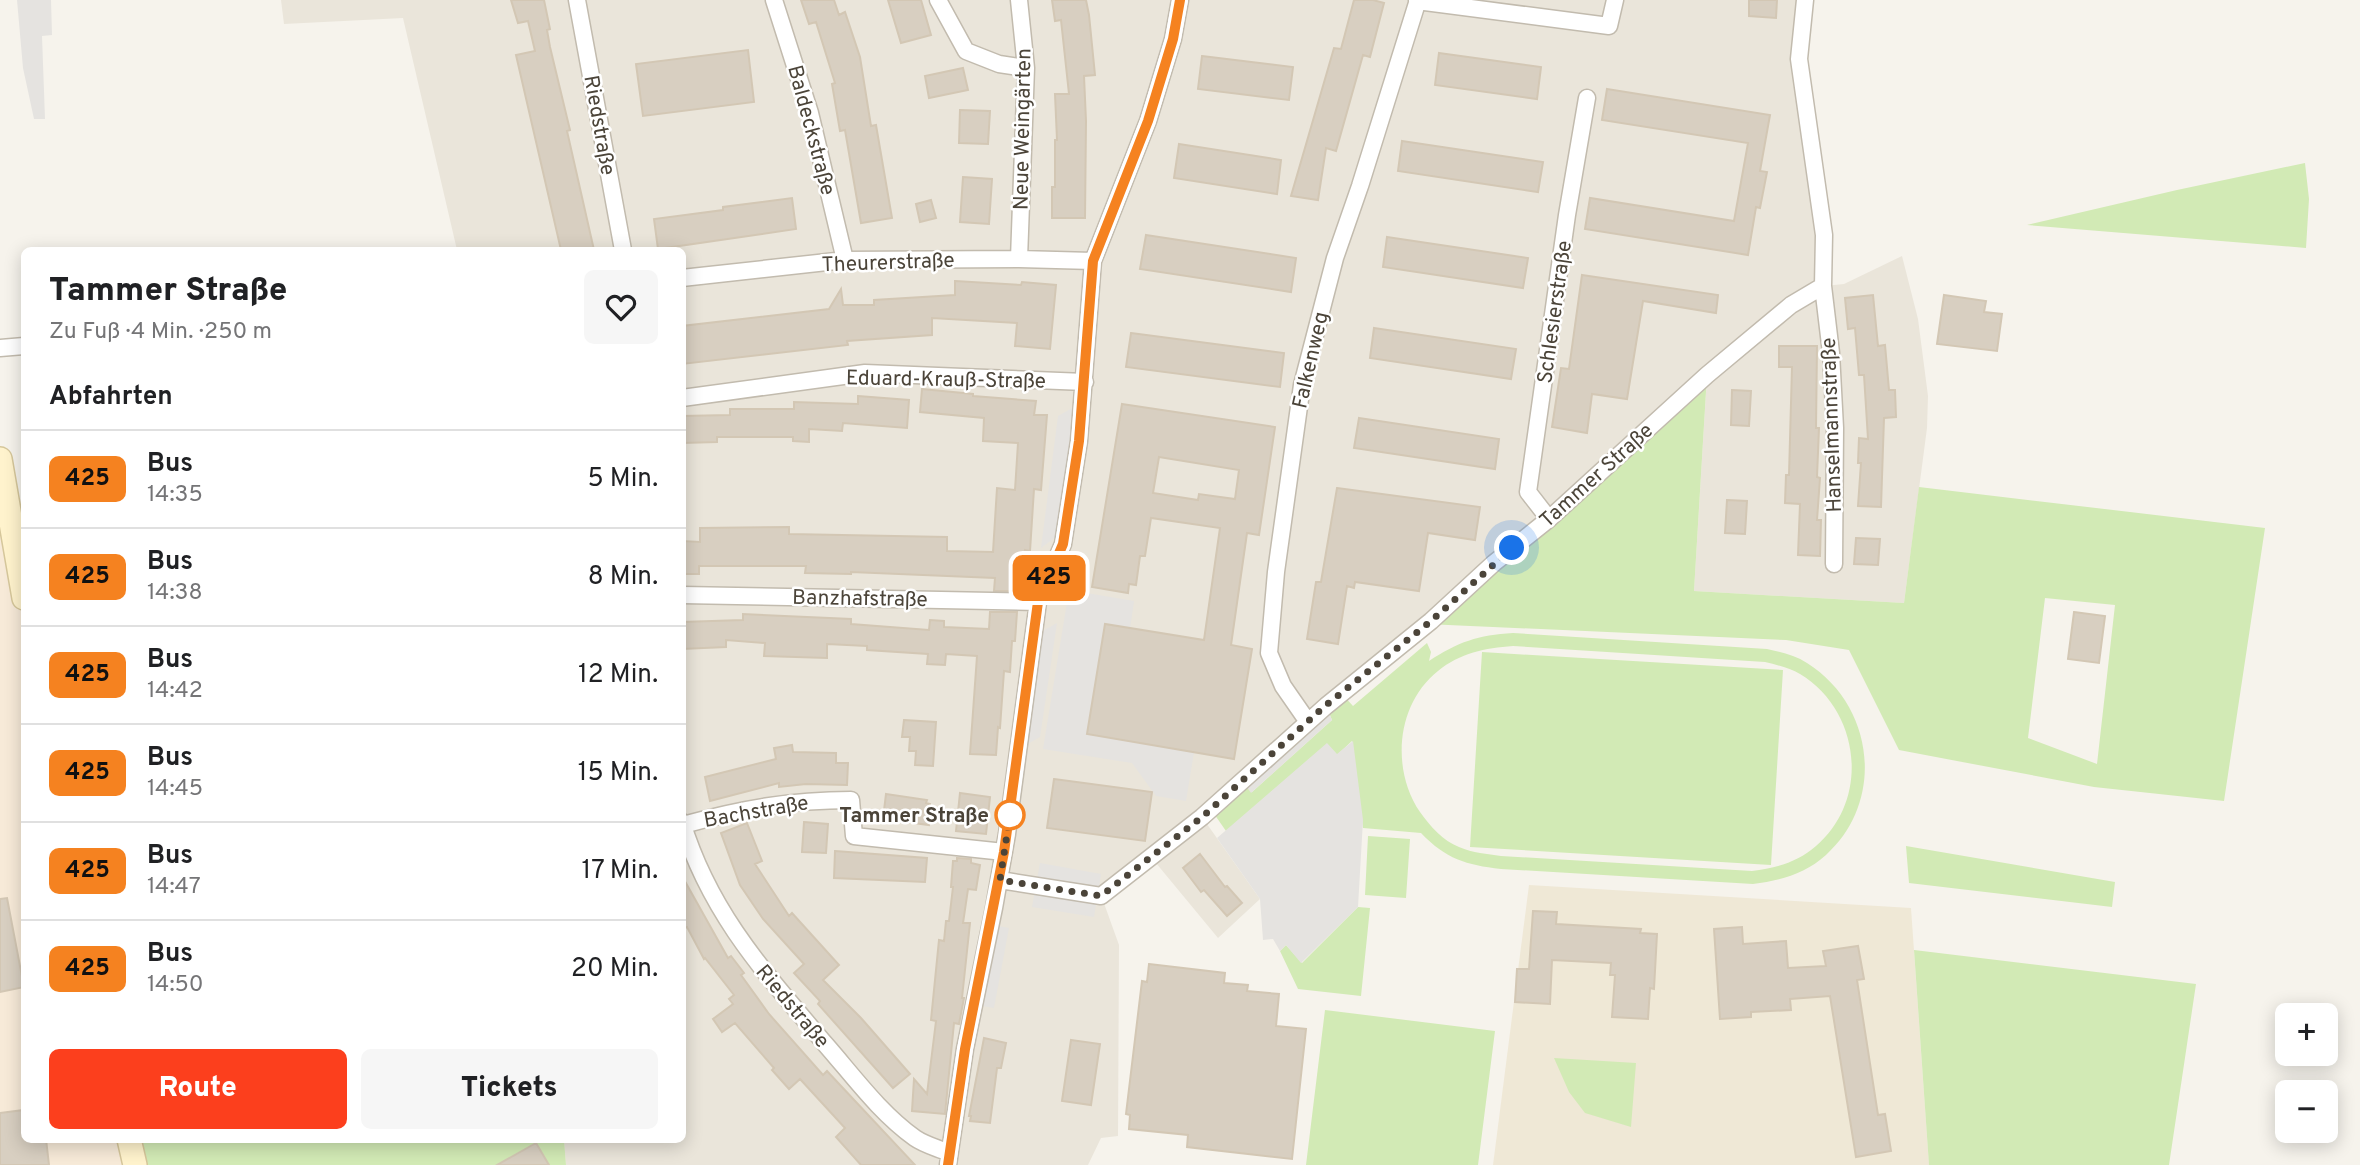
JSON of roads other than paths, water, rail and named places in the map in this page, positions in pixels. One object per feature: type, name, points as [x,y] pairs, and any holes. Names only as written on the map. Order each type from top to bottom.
[{"type":"main road","points":[[0,458],[21,580]]},
{"type":"main road","points":[[130,1143],[135,1165]]},
{"type":"street","name":"Riedstraße","points":[[577,0],[622,247]]},
{"type":"street","name":"Baldeckstraße","points":[[774,0],[810,113],[845,260]]},
{"type":"street","points":[[938,0],[966,51],[999,64],[1026,68]]},
{"type":"street","name":"Neue Weingärten","points":[[1019,0],[1026,68],[1019,258]]},
{"type":"street","points":[[948,1159],[965,1049],[1000,880],[1038,602],[1063,544],[1079,441],[1093,261],[1148,121],[1173,39],[1180,0]]},
{"type":"street","points":[[1417,1],[1609,26],[1615,0]]},
{"type":"street","points":[[1805,0],[1799,59],[1824,235],[1823,286]]},
{"type":"street","name":"Falkenweg","points":[[1308,722],[1283,686],[1269,653],[1276,572],[1302,384],[1335,258],[1417,1]]},
{"type":"street","name":"Schlesierstraße","points":[[1549,519],[1528,492],[1567,215],[1587,98]]},
{"type":"street","name":"Theurerstraße","points":[[686,278],[845,260],[1019,258],[1093,261]]},
{"type":"street","name":"Tammer Straße","points":[[1000,880],[1101,896],[1202,817],[1308,722],[1431,621],[1494,563],[1549,519],[1707,374],[1791,305],[1823,286]]},
{"type":"street","name":"Hanselmannstraße","points":[[1823,286],[1831,353],[1835,428],[1833,564]]},
{"type":"street","points":[[0,348],[21,346]]},
{"type":"street","name":"Eduard-Krauß-Straße","points":[[686,397],[864,373],[1085,382]]},
{"type":"street","name":"Banzhafstraße","points":[[686,595],[1038,602]]},
{"type":"street","name":"Bachstraße","points":[[686,822],[771,804],[851,800],[854,836],[1004,852]]},
{"type":"street","name":"Riedstraße","points":[[686,832],[693,854],[718,905],[749,954],[895,1122],[948,1159]]},
{"type":"place","name":"Tammer Straße","points":[[1010,815]]}]
